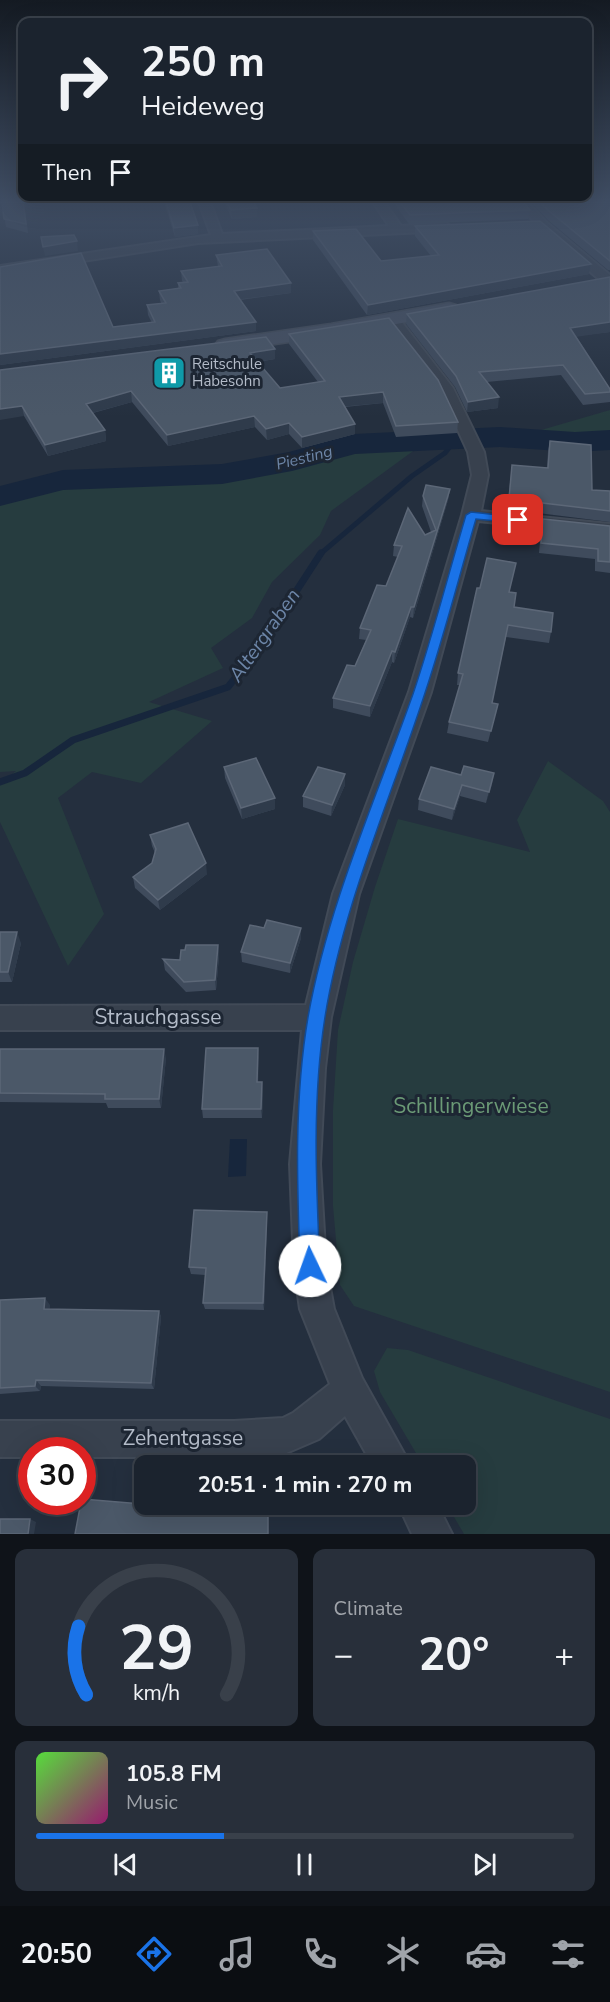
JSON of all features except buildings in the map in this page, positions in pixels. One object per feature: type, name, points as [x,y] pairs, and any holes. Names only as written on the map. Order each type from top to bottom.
[{"type":"main road","points":[[584,283],[608,279]]},
{"type":"main road","points":[[207,347],[274,339],[467,305]]},
{"type":"street","points":[[387,1455],[350,1389],[317,1309],[310,1266],[305,1164],[311,1068],[317,1017],[346,894],[420,692],[471,515],[480,475],[471,441],[447,388],[392,319]]},
{"type":"street","points":[[471,515],[610,529]]},
{"type":"street","name":"Strauchgasse","points":[[0,1018],[317,1017]]},
{"type":"street","name":"Zehentgasse","points":[[0,1439],[223,1439],[284,1436],[306,1426],[350,1389]]},
{"type":"street","points":[[423,1515],[434,1534]]},
{"type":"green space","points":[[610,410],[610,450],[517,437]]},
{"type":"green space","points":[[420,446],[331,511],[320,535],[272,582],[252,618],[211,648],[223,668],[149,702],[212,721],[141,783],[92,772],[58,798],[104,914],[68,966],[0,822],[0,785],[16,771],[0,772],[0,499],[63,486],[232,478],[362,449]]},
{"type":"green space","name":"Schillingerwiese","points":[[548,761],[603,801],[610,812],[610,1392],[354,1306],[340,1285],[333,1206],[333,1110],[338,1030],[353,962],[398,819],[530,852],[517,820]]},
{"type":"green space","points":[[387,1348],[408,1350],[610,1419],[610,1534],[464,1534],[453,1515],[476,1515],[476,1455],[417,1455],[380,1392],[374,1371]]},
{"type":"water","points":[[230,1139],[247,1139],[246,1176],[228,1177]]},
{"type":"waterway","name":"Piesting","points":[[0,496],[63,480],[222,474],[292,461],[354,444],[500,437],[575,442],[610,440]]},
{"type":"waterway","name":"Altergraben","points":[[321,554],[412,476],[445,453],[455,440]]},
{"type":"waterway","name":"Altergraben","points":[[0,782],[25,773],[73,740],[228,687],[260,647],[321,554]]},
{"type":"place","name":"Reitschule Habesohn","points":[[169,373]]},
{"type":"route","points":[[310,1266],[305,1164],[311,1068],[317,1017],[346,894],[420,692],[471,515],[518,520]]}]
